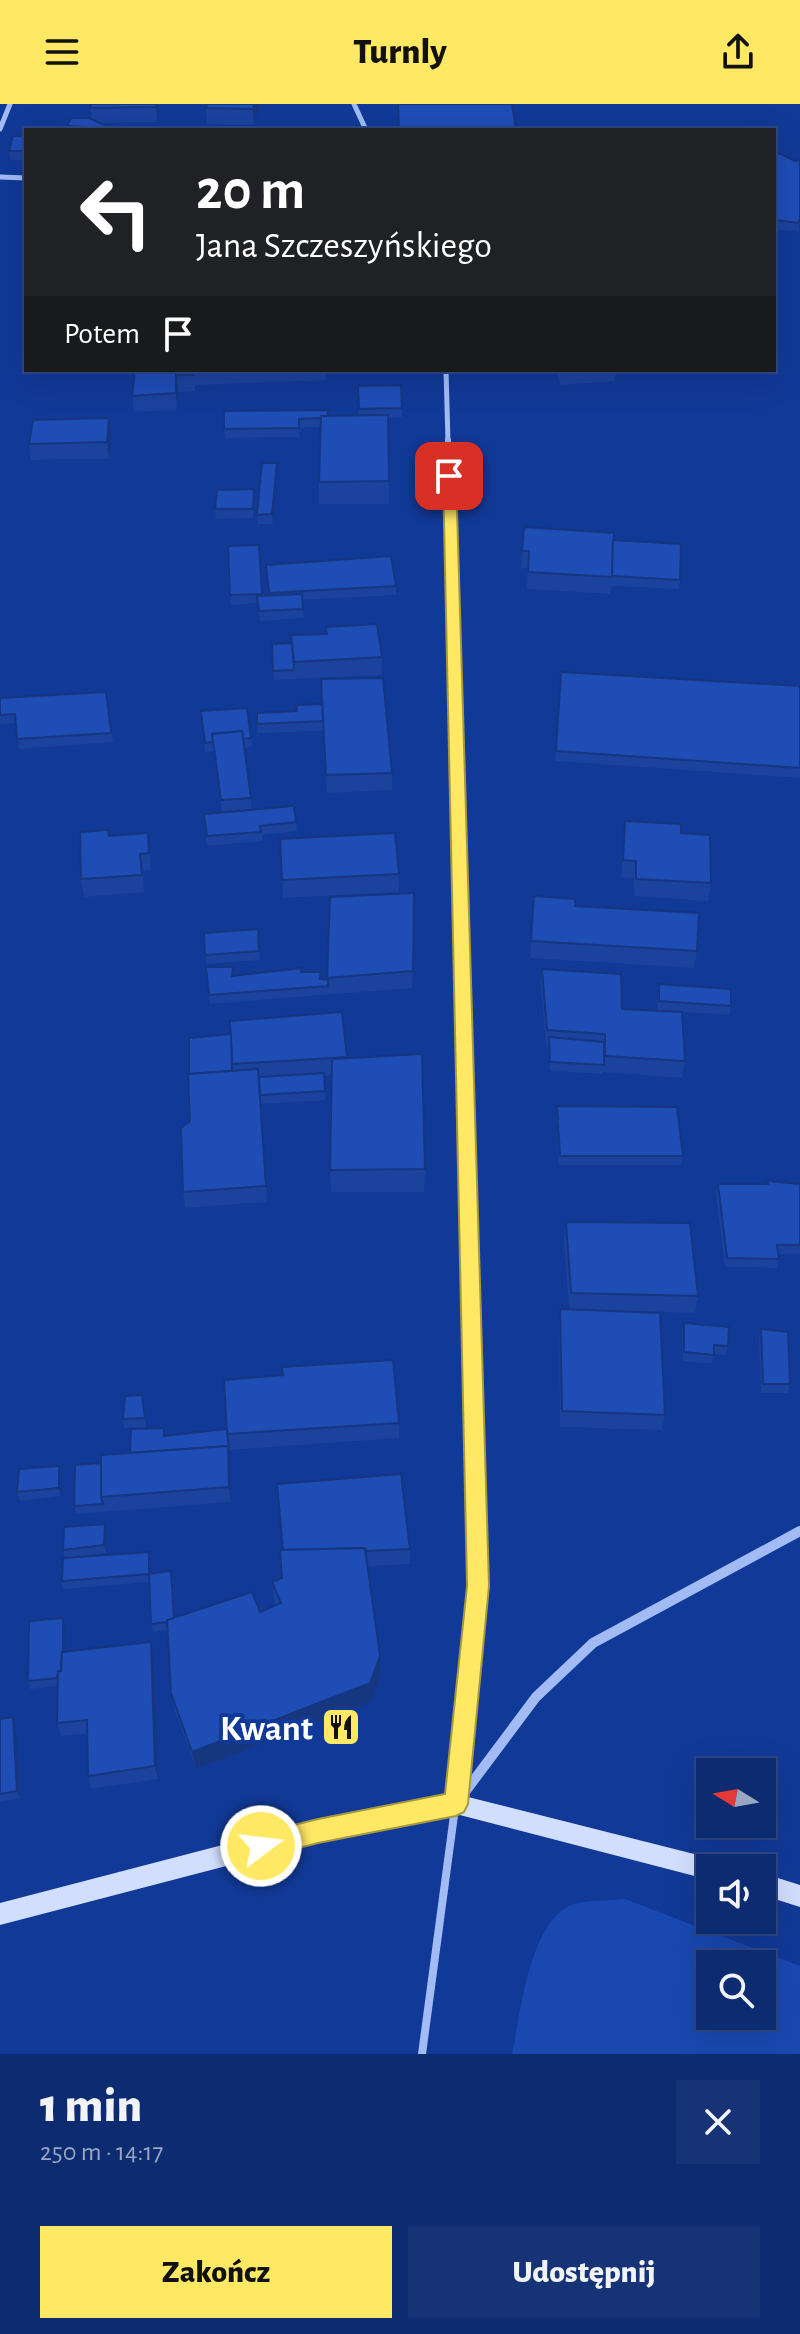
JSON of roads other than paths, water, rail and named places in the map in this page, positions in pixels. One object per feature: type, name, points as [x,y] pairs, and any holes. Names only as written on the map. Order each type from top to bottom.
[{"type":"street","points":[[0,129],[10,104]]},
{"type":"street","points":[[354,104],[365,128]]},
{"type":"street","points":[[0,177],[24,178]]},
{"type":"street","points":[[446,372],[478,1586],[456,1804]]},
{"type":"street","points":[[456,1804],[536,1697],[593,1643],[800,1531]]},
{"type":"street","points":[[0,1914],[318,1831],[456,1804],[696,1865]]},
{"type":"street","points":[[776,1888],[800,1896]]},
{"type":"lane","points":[[422,2054],[456,1804]]},
{"type":"place","name":"Kwant","points":[[341,1727]]}]
